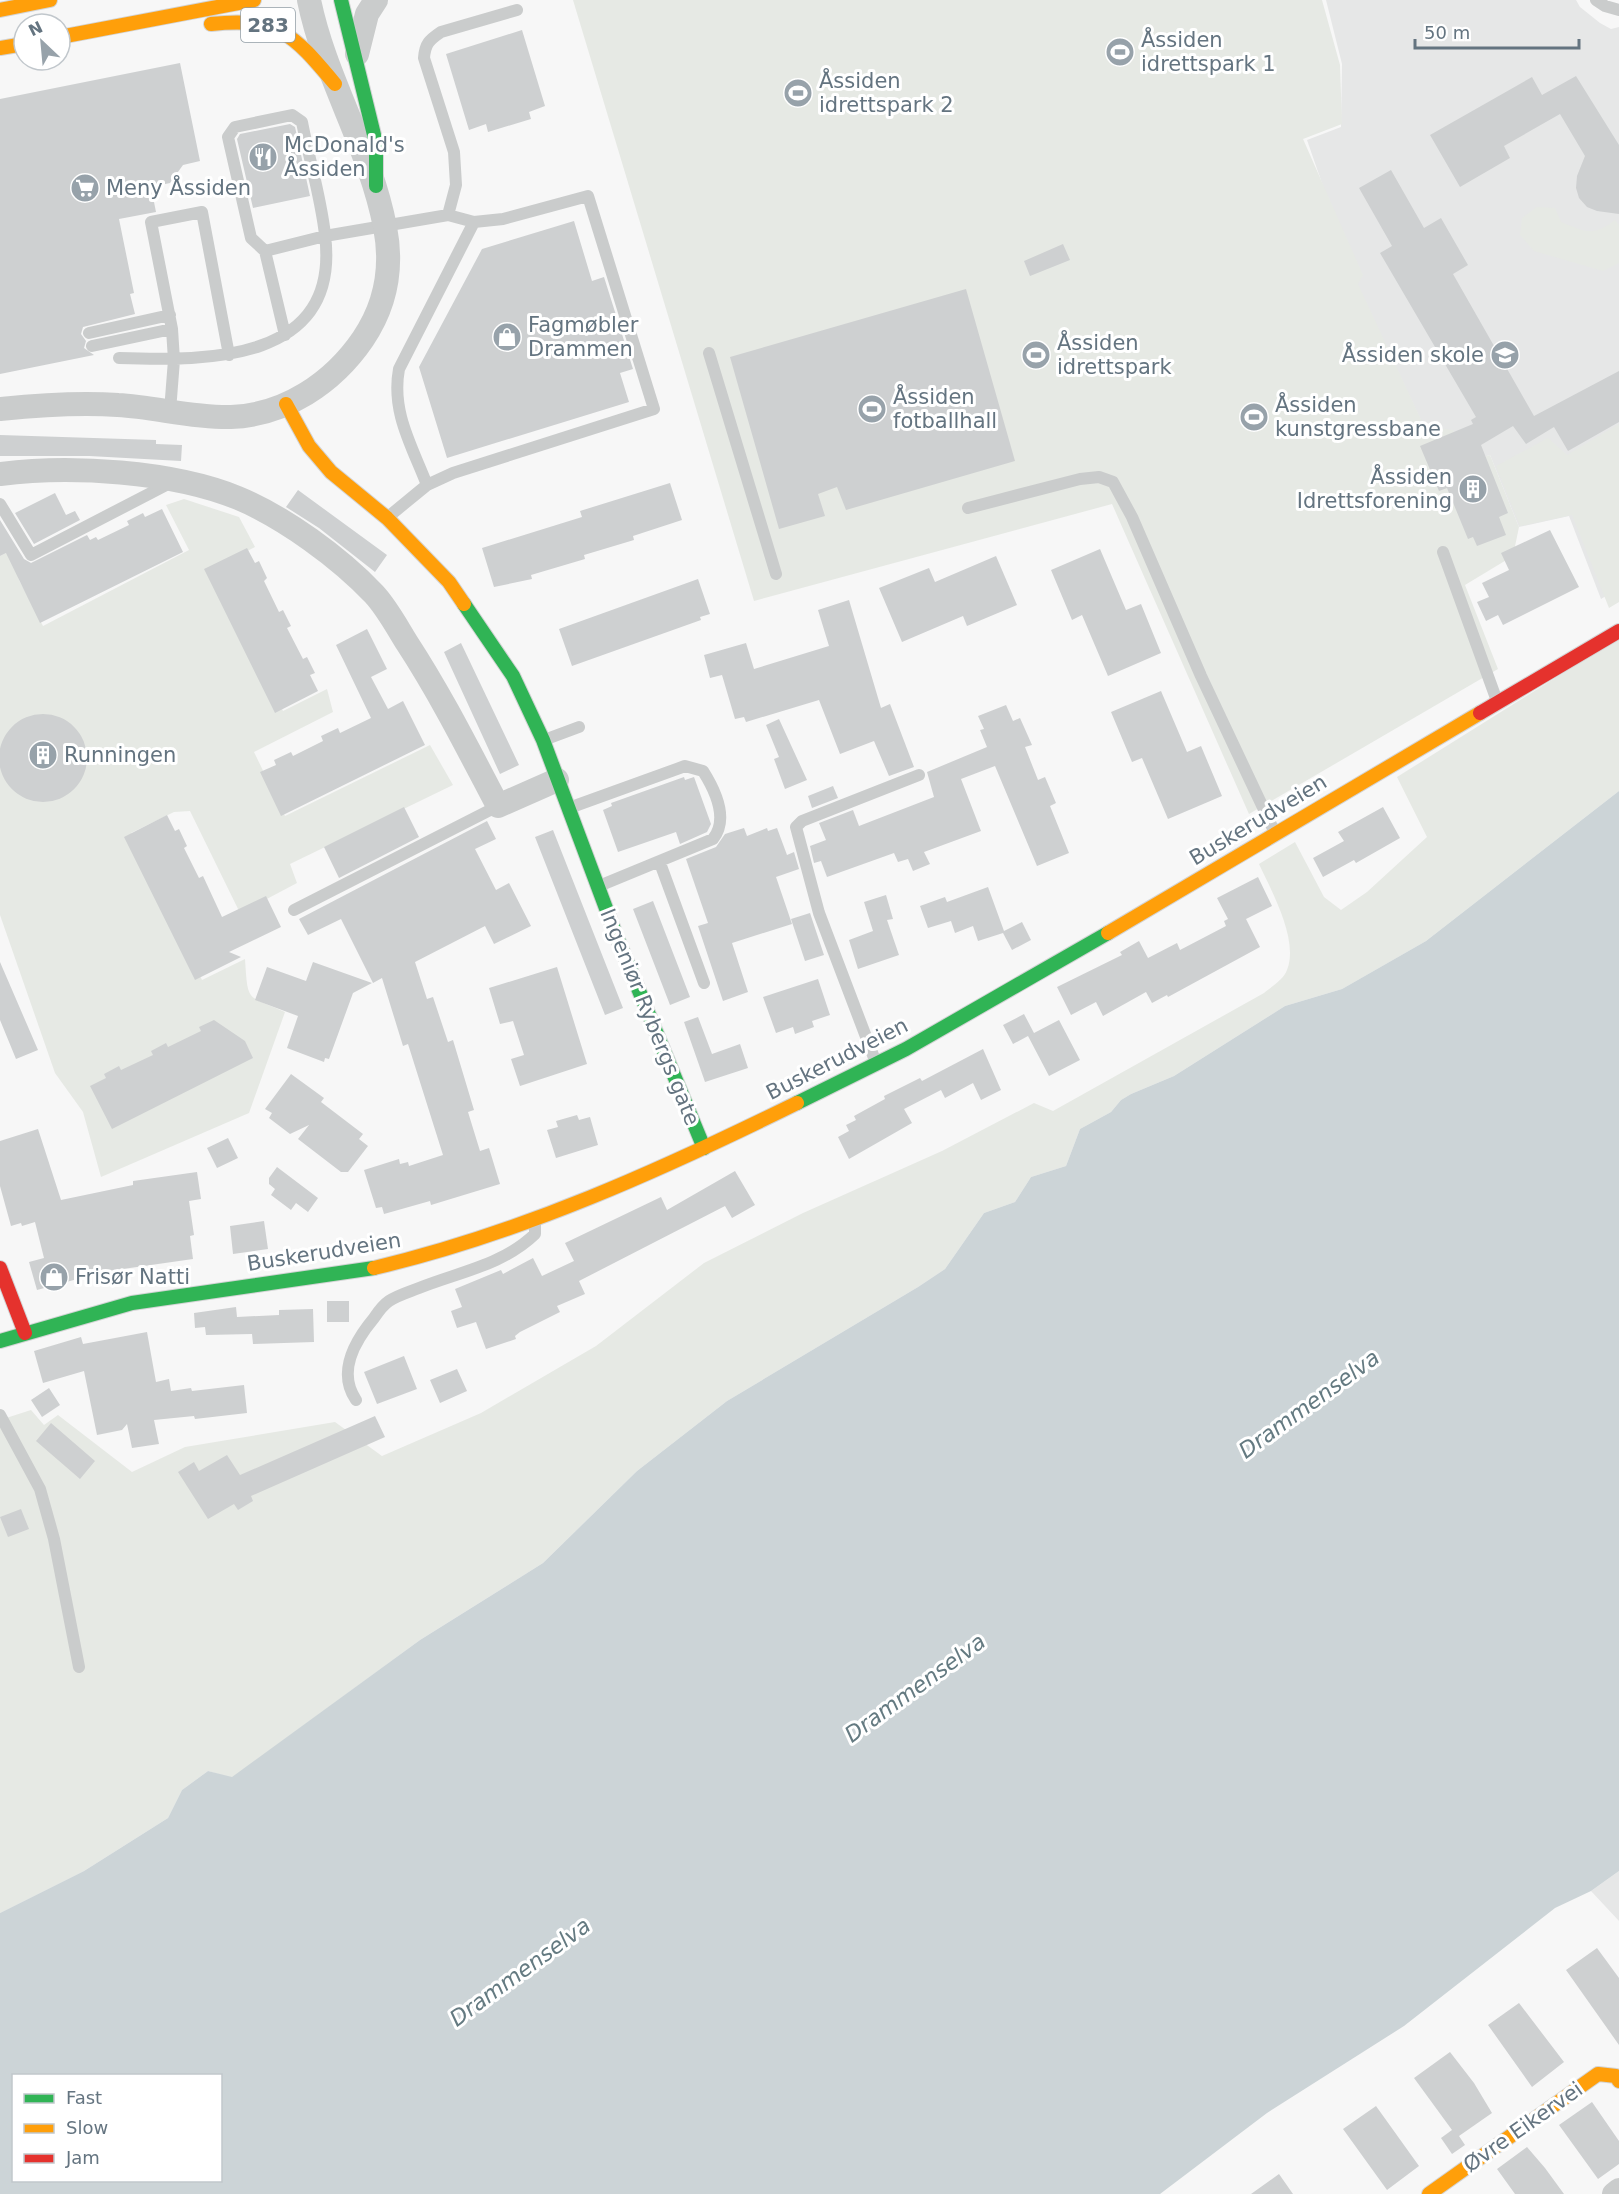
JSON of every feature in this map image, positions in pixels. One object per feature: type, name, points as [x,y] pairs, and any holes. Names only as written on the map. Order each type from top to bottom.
[{"type":"main road","points":[[0,10],[50,0]]},
{"type":"main road","name":"283","points":[[72,35],[254,0]]},
{"type":"main road","points":[[341,0],[376,143],[376,186]]},
{"type":"main road","name":"283","points":[[180,15],[199,26],[242,21],[283,29],[300,42],[335,84]]},
{"type":"main road","name":"Ingeniør Rybergs gate","points":[[286,404],[304,439],[331,472],[387,518],[449,582],[513,676],[543,740],[597,886],[704,1148]]},
{"type":"main road","name":"Buskerudveien","points":[[0,1341],[132,1303],[373,1268],[535,1221],[704,1148],[876,1064],[1132,919],[1619,631]]},
{"type":"main road","points":[[0,1268],[25,1333]]},
{"type":"main road","name":"Øvre Eikervei","points":[[1429,2194],[1598,2074],[1616,2076],[1619,2081]]},
{"type":"street","points":[[0,409],[99,404],[231,417],[286,404],[327,380],[350,358],[382,305],[389,275],[389,250],[376,186],[316,38],[309,0]]},
{"type":"street","points":[[356,62],[367,14],[376,0]]},
{"type":"street","points":[[0,474],[61,471],[177,480],[238,498],[280,520],[338,561],[375,595],[426,671],[498,806],[557,780]]},
{"type":"street","points":[[1614,2194],[1619,2190]]},
{"type":"lane","points":[[1596,0],[1605,6],[1619,10]]},
{"type":"lane","points":[[448,215],[456,185],[455,159],[424,58],[424,47],[430,39],[441,32],[517,10]]},
{"type":"lane","points":[[119,358],[174,360],[230,355],[270,343],[285,335],[302,323],[321,294],[325,271],[325,236],[302,122],[292,115],[235,127],[228,136],[251,238],[265,252],[285,335]]},
{"type":"lane","points":[[265,252],[325,236],[448,215],[474,222],[503,219],[588,196],[654,409],[501,457],[427,486],[406,500],[387,518]]},
{"type":"lane","points":[[171,411],[174,360],[172,329],[152,222],[202,212],[230,355]]},
{"type":"lane","points":[[427,486],[398,412],[396,388],[399,369],[474,222]]},
{"type":"lane","points":[[89,333],[170,315]]},
{"type":"lane","points":[[92,346],[172,329]]},
{"type":"lane","points":[[709,353],[776,574]]},
{"type":"lane","points":[[968,508],[1080,479],[1099,477],[1113,482],[1276,834]]},
{"type":"lane","points":[[0,504],[31,555],[177,480]]},
{"type":"lane","points":[[1443,552],[1497,702]]},
{"type":"lane","points":[[543,740],[579,727]]},
{"type":"lane","name":"Ingeniør Rybergs gate","points":[[568,809],[685,766],[694,766],[703,771],[719,805],[717,834],[713,839],[660,863],[597,886]]},
{"type":"lane","points":[[876,1064],[850,1001],[819,913],[796,827],[802,821],[919,775]]},
{"type":"lane","points":[[294,910],[498,806]]},
{"type":"lane","points":[[660,863],[704,983]]},
{"type":"lane","points":[[356,1400],[347,1382],[347,1365],[353,1348],[384,1306],[399,1296],[503,1257],[535,1234],[535,1221]]},
{"type":"lane","points":[[0,1415],[40,1489],[54,1539],[79,1667]]},
{"type":"shaded area","name":"Åssiden idrettspark","points":[[573,0],[1322,0],[1340,65],[1342,124],[1303,139],[1363,275],[1358,284],[1424,426],[1453,430],[1466,462],[1490,455],[1519,527],[1513,556],[1465,585],[1498,669],[1249,814],[1112,504],[754,601]]},
{"type":"shaded area","name":"Åssiden skole","points":[[1326,0],[1576,0],[1580,7],[1600,23],[1611,29],[1619,27],[1619,588],[1601,599],[1569,516],[1519,527],[1490,455],[1466,462],[1424,427],[1357,284],[1307,140],[1341,127],[1342,64]]},
{"type":"shaded area","points":[[1537,207],[1555,208],[1561,222],[1589,231],[1601,229],[1615,220],[1619,225],[1619,263],[1603,271],[1534,251],[1520,235],[1522,218]]},
{"type":"shaded area","points":[[1619,424],[1619,602],[1609,608],[1572,515],[1520,526],[1496,466],[1548,438],[1567,455]]},
{"type":"shaded area","points":[[184,499],[239,517],[255,547],[212,569],[283,711],[327,689],[333,712],[254,752],[285,816],[430,745],[453,785],[290,864],[297,883],[240,913],[190,811],[174,812],[131,833],[202,980],[245,959],[247,983],[252,996],[285,1012],[249,1113],[101,1177],[83,1112],[55,1073],[0,915],[0,556],[12,550],[19,580],[43,626],[189,550],[166,505]]},
{"type":"shaded area","points":[[1619,638],[1619,791],[1426,941],[1342,989],[1285,1006],[1174,1076],[1121,1100],[1111,1112],[1080,1129],[1066,1166],[1031,1177],[1015,1202],[984,1213],[945,1269],[727,1401],[637,1471],[543,1563],[420,1640],[232,1778],[208,1771],[182,1790],[168,1818],[84,1871],[0,1913],[0,1420],[31,1410],[44,1425],[58,1415],[132,1472],[185,1447],[335,1422],[382,1456],[481,1413],[596,1346],[704,1263],[803,1213],[942,1151],[1034,1103],[1053,1111],[1264,993],[1280,980],[1287,970],[1290,945],[1277,902],[1259,864],[1295,842],[1324,897],[1341,910],[1367,892],[1427,837],[1397,777]]},
{"type":"shaded area","points":[[1619,1871],[1619,1921],[1591,1891]]},
{"type":"water","name":"Drammenselva","points":[[1619,791],[1619,1871],[1591,1891],[1555,1908],[1404,2026],[1267,2113],[1160,2194],[0,2194],[0,1913],[84,1871],[168,1818],[182,1790],[208,1771],[232,1777],[420,1640],[543,1563],[637,1471],[727,1401],[945,1269],[984,1213],[1015,1202],[1031,1177],[1066,1166],[1080,1129],[1111,1112],[1121,1100],[1174,1076],[1285,1006],[1342,989],[1426,941]]},
{"type":"building","points":[[522,30],[545,106],[529,112],[531,119],[488,132],[486,124],[469,130],[446,54]]},
{"type":"building","points":[[180,63],[200,161],[183,165],[170,183],[151,187],[156,212],[119,219],[134,293],[130,294],[135,314],[83,327],[81,334],[86,341],[84,348],[94,355],[0,374],[0,99]]},
{"type":"building","points":[[1576,76],[1619,145],[1619,214],[1587,207],[1579,198],[1576,188],[1577,176],[1585,156],[1560,114],[1504,146],[1510,158],[1460,187],[1430,135],[1532,77],[1542,95]]},
{"type":"building","points":[[290,124],[295,127],[310,196],[253,208],[237,139],[240,134]]},
{"type":"building","points":[[1391,170],[1424,228],[1441,218],[1468,265],[1453,274],[1534,416],[1619,371],[1619,422],[1568,451],[1554,427],[1526,444],[1513,426],[1481,445],[1508,513],[1499,517],[1506,535],[1477,546],[1473,537],[1468,539],[1447,488],[1439,491],[1420,446],[1473,424],[1471,420],[1476,417],[1380,253],[1392,246],[1359,188]]},
{"type":"building","points":[[574,221],[592,281],[604,277],[633,369],[620,373],[629,402],[447,458],[419,367],[482,249]]},
{"type":"building","points":[[1063,244],[1070,260],[1030,276],[1024,261]]},
{"type":"building","name":"Åssiden fotballhall","points":[[966,289],[1015,461],[846,510],[837,487],[818,494],[825,516],[779,529],[730,357]]},
{"type":"building","points":[[0,435],[156,440],[156,444],[182,445],[181,461],[89,456],[0,456]]},
{"type":"building","points":[[670,483],[682,520],[633,536],[634,540],[584,555],[585,559],[531,575],[532,579],[494,587],[482,548],[582,517],[580,511]]},
{"type":"building","points":[[298,490],[387,555],[375,572],[319,528],[286,507]]},
{"type":"building","points":[[55,493],[66,515],[75,511],[80,520],[34,544],[15,513]]},
{"type":"building","points":[[162,509],[183,552],[40,623],[6,553],[0,556],[0,520],[24,559],[31,563],[87,535],[90,540],[96,537],[98,540],[129,525],[127,521],[143,513],[145,517]]},
{"type":"building","points":[[1550,530],[1579,587],[1503,625],[1498,615],[1486,621],[1477,602],[1489,597],[1482,583],[1509,570],[1501,553]]},
{"type":"building","points":[[247,548],[255,563],[259,561],[267,578],[264,581],[279,612],[283,610],[291,626],[287,628],[303,659],[307,657],[315,673],[310,675],[318,691],[275,713],[204,569]]},
{"type":"building","points":[[1100,549],[1126,610],[1141,604],[1161,653],[1108,676],[1082,615],[1072,620],[1051,570]]},
{"type":"building","points":[[996,556],[1017,605],[967,626],[963,616],[902,642],[879,588],[929,568],[935,582]]},
{"type":"building","points":[[698,579],[710,614],[700,617],[701,620],[572,666],[559,629]]},
{"type":"building","points":[[849,600],[881,708],[890,704],[914,767],[889,776],[874,741],[840,754],[819,700],[746,722],[744,717],[735,719],[722,675],[710,678],[704,655],[746,643],[754,669],[829,646],[818,610]]},
{"type":"building","points":[[367,629],[387,669],[371,677],[388,709],[403,701],[425,745],[281,816],[260,772],[276,765],[274,760],[291,752],[293,756],[323,741],[321,736],[338,728],[340,733],[371,718],[336,645]]},
{"type":"building","points":[[461,643],[519,765],[500,774],[444,652]]},
{"type":"building","points":[[1161,691],[1187,752],[1201,746],[1222,796],[1168,819],[1142,758],[1132,762],[1111,712]]},
{"type":"building","points":[[1006,705],[1013,721],[1020,718],[1032,745],[1025,747],[1038,780],[1045,777],[1056,803],[1050,806],[1069,853],[1037,866],[995,766],[961,779],[981,831],[924,852],[930,864],[913,871],[908,859],[898,862],[894,853],[827,877],[821,861],[814,863],[810,846],[826,840],[819,823],[853,810],[859,826],[934,797],[927,772],[987,747],[980,730],[984,729],[978,716]]},
{"type":"building","name":"Runningen","points":[[34,714],[52,714],[68,721],[80,733],[87,749],[87,767],[80,783],[68,795],[52,802],[34,802],[18,795],[6,783],[-1,767],[-1,749],[6,733],[18,721]]},
{"type":"building","points":[[779,719],[807,780],[785,789],[774,759],[779,757],[766,725]]},
{"type":"building","points":[[684,777],[685,780],[694,777],[711,824],[707,832],[680,844],[676,832],[618,852],[603,810],[612,806],[611,803]]},
{"type":"building","points":[[833,786],[838,798],[812,808],[808,796]]},
{"type":"building","points":[[404,807],[419,837],[339,878],[324,847]]},
{"type":"building","points":[[1383,807],[1400,838],[1356,863],[1354,860],[1323,877],[1313,858],[1344,841],[1338,832]]},
{"type":"building","points":[[167,815],[175,831],[179,829],[187,846],[184,848],[199,878],[203,876],[222,917],[266,896],[281,927],[229,952],[241,957],[195,980],[124,837]]},
{"type":"building","points":[[487,821],[496,839],[475,849],[496,890],[509,883],[531,926],[494,944],[485,926],[415,962],[427,999],[433,997],[448,1042],[453,1040],[474,1110],[468,1112],[480,1151],[489,1148],[500,1184],[431,1205],[430,1201],[384,1214],[382,1207],[376,1208],[364,1170],[399,1159],[400,1164],[408,1162],[409,1166],[443,1155],[408,1044],[403,1046],[382,978],[373,983],[341,919],[308,935],[299,919]]},
{"type":"building","points":[[744,828],[747,836],[767,828],[768,831],[777,828],[787,855],[794,852],[799,869],[776,877],[792,924],[732,943],[748,992],[723,1001],[698,926],[708,923],[686,859],[716,847],[725,834]]},
{"type":"building","points":[[553,830],[623,1008],[605,1015],[535,837]]},
{"type":"building","points":[[1258,877],[1272,906],[1246,919],[1260,947],[1168,997],[1167,995],[1152,1003],[1146,992],[1103,1016],[1096,1002],[1071,1015],[1057,987],[1122,955],[1120,952],[1139,941],[1148,958],[1177,943],[1180,950],[1226,926],[1224,921],[1228,919],[1217,898]]},
{"type":"building","points":[[988,887],[1004,931],[1022,922],[1031,940],[1012,950],[1003,933],[978,941],[973,926],[955,933],[951,921],[928,928],[920,906],[945,897],[947,902]]},
{"type":"building","points":[[886,895],[893,919],[887,920],[899,955],[858,969],[849,940],[873,931],[864,902]]},
{"type":"building","points":[[653,901],[690,997],[670,1005],[633,909]]},
{"type":"building","points":[[810,913],[824,955],[805,961],[791,919]]},
{"type":"building","points":[[0,962],[38,1050],[16,1059],[0,1020]]},
{"type":"building","points":[[313,962],[372,983],[353,993],[329,1059],[325,1058],[324,1062],[287,1048],[298,1016],[255,1000],[267,967],[306,981]]},
{"type":"building","points":[[557,967],[587,1064],[520,1086],[511,1059],[524,1055],[513,1021],[500,1024],[489,988]]},
{"type":"building","points":[[818,979],[830,1015],[812,1021],[814,1027],[795,1034],[793,1027],[776,1033],[763,997]]},
{"type":"building","points":[[1024,1014],[1034,1033],[1059,1020],[1080,1060],[1049,1076],[1028,1036],[1013,1044],[1003,1025]]},
{"type":"building","points":[[698,1017],[712,1054],[740,1044],[748,1068],[705,1082],[684,1022]]},
{"type":"building","points":[[214,1020],[245,1041],[253,1058],[112,1129],[90,1086],[106,1078],[104,1074],[119,1066],[121,1070],[153,1055],[151,1051],[166,1043],[168,1047],[201,1031],[199,1027]]},
{"type":"building","points":[[983,1049],[1001,1090],[981,1100],[973,1083],[945,1098],[941,1090],[904,1109],[912,1123],[849,1159],[838,1137],[849,1131],[846,1125],[856,1120],[854,1116],[885,1099],[884,1096],[920,1078],[922,1081]]},
{"type":"building","points":[[291,1074],[324,1098],[321,1102],[363,1134],[359,1139],[368,1146],[348,1172],[341,1172],[298,1139],[309,1125],[290,1134],[269,1118],[272,1113],[265,1109]]},
{"type":"building","points":[[577,1115],[579,1120],[590,1117],[598,1145],[556,1158],[547,1130],[558,1127],[556,1121]]},
{"type":"building","points":[[38,1129],[61,1200],[133,1185],[133,1181],[197,1172],[201,1199],[189,1201],[194,1235],[190,1236],[193,1259],[81,1275],[81,1278],[37,1290],[29,1262],[44,1258],[35,1222],[22,1226],[21,1223],[11,1226],[0,1186],[0,1141]]},
{"type":"building","points":[[228,1138],[238,1158],[217,1168],[207,1148]]},
{"type":"building","points":[[277,1167],[318,1198],[308,1212],[296,1203],[291,1210],[271,1195],[275,1189],[269,1184],[269,1178]]},
{"type":"building","points":[[735,1171],[755,1205],[732,1218],[725,1206],[579,1281],[585,1294],[557,1306],[560,1312],[520,1332],[515,1336],[516,1339],[486,1349],[476,1322],[457,1328],[451,1311],[462,1307],[455,1289],[501,1270],[503,1274],[533,1258],[542,1276],[574,1261],[565,1243],[661,1197],[667,1210]]},
{"type":"building","points":[[264,1221],[268,1249],[233,1254],[230,1226]]},
{"type":"building","points":[[327,1301],[349,1301],[349,1322],[327,1322]]},
{"type":"building","points":[[236,1307],[237,1317],[279,1315],[279,1310],[313,1309],[314,1342],[253,1344],[252,1334],[206,1335],[205,1327],[195,1328],[194,1313]]},
{"type":"building","points":[[147,1332],[156,1382],[169,1379],[171,1391],[244,1385],[247,1413],[195,1419],[194,1416],[154,1420],[159,1444],[132,1448],[127,1424],[122,1430],[97,1435],[84,1371],[43,1383],[34,1351],[81,1337],[83,1344]]},
{"type":"building","points":[[404,1356],[417,1389],[377,1404],[364,1372]]},
{"type":"building","points":[[457,1369],[467,1391],[440,1403],[430,1380]]},
{"type":"building","points":[[49,1388],[60,1405],[42,1417],[31,1400]]},
{"type":"building","points":[[375,1416],[385,1437],[251,1496],[253,1501],[238,1510],[234,1504],[208,1519],[178,1472],[194,1462],[199,1471],[227,1455],[240,1475]]},
{"type":"building","points":[[51,1423],[95,1461],[80,1479],[36,1441]]},
{"type":"building","points":[[21,1509],[29,1529],[8,1537],[0,1517]]},
{"type":"building","points":[[1597,1948],[1619,1978],[1619,2045],[1566,1970]]},
{"type":"building","points":[[1519,2003],[1564,2062],[1532,2087],[1488,2025]]},
{"type":"building","points":[[1450,2052],[1474,2083],[1492,2113],[1459,2136],[1465,2145],[1452,2154],[1441,2138],[1452,2130],[1414,2078]]},
{"type":"building","points":[[1592,2102],[1619,2141],[1619,2164],[1598,2179],[1559,2125]]},
{"type":"building","points":[[1376,2106],[1419,2166],[1387,2190],[1343,2129]]},
{"type":"building","points":[[1527,2147],[1564,2194],[1515,2194],[1497,2169]]},
{"type":"building","points":[[1279,2174],[1293,2194],[1251,2194]]},
{"type":"traffic: fast","points":[[341,0],[376,143],[376,186]]},
{"type":"traffic: fast","points":[[464,604],[513,676],[543,740],[616,935],[704,1148]]},
{"type":"traffic: fast","points":[[797,1103],[906,1049],[1108,933]]},
{"type":"traffic: fast","points":[[0,1341],[132,1303],[374,1268]]},
{"type":"traffic: slow","points":[[0,10],[50,0]]},
{"type":"traffic: slow","points":[[72,35],[254,0]]},
{"type":"traffic: slow","points":[[211,24],[253,23],[283,33],[295,41],[335,84]]},
{"type":"traffic: slow","points":[[0,48],[12,46]]},
{"type":"traffic: slow","points":[[286,404],[309,446],[331,472],[387,518],[449,582],[464,604]]},
{"type":"traffic: slow","points":[[1108,933],[1480,713]]},
{"type":"traffic: slow","points":[[374,1268],[483,1237],[590,1198],[797,1103]]},
{"type":"traffic: slow","points":[[1429,2194],[1598,2074],[1616,2076],[1619,2081]]},
{"type":"traffic: jam","points":[[1480,713],[1619,631]]},
{"type":"traffic: jam","points":[[0,1268],[25,1333]]},
{"type":"place","name":"Åssiden idrettspark 1","points":[[1120,52]]},
{"type":"place","name":"Åssiden idrettspark 2","points":[[798,93]]},
{"type":"place","name":"McDonald's Åssiden","points":[[263,157]]},
{"type":"place","name":"Meny Åssiden","points":[[85,188]]},
{"type":"place","name":"Fagmøbler Drammen","points":[[507,337]]},
{"type":"place","name":"Åssiden idrettspark","points":[[1036,355]]},
{"type":"place","name":"Åssiden skole","points":[[1505,355]]},
{"type":"place","name":"Åssiden fotballhall","points":[[872,409]]},
{"type":"place","name":"Åssiden kunstgressbane","points":[[1254,417]]},
{"type":"place","name":"Åssiden Idrettsforening","points":[[1473,489]]},
{"type":"place","name":"Runningen","points":[[43,755]]},
{"type":"place","name":"Frisør Natti","points":[[54,1277]]}]
